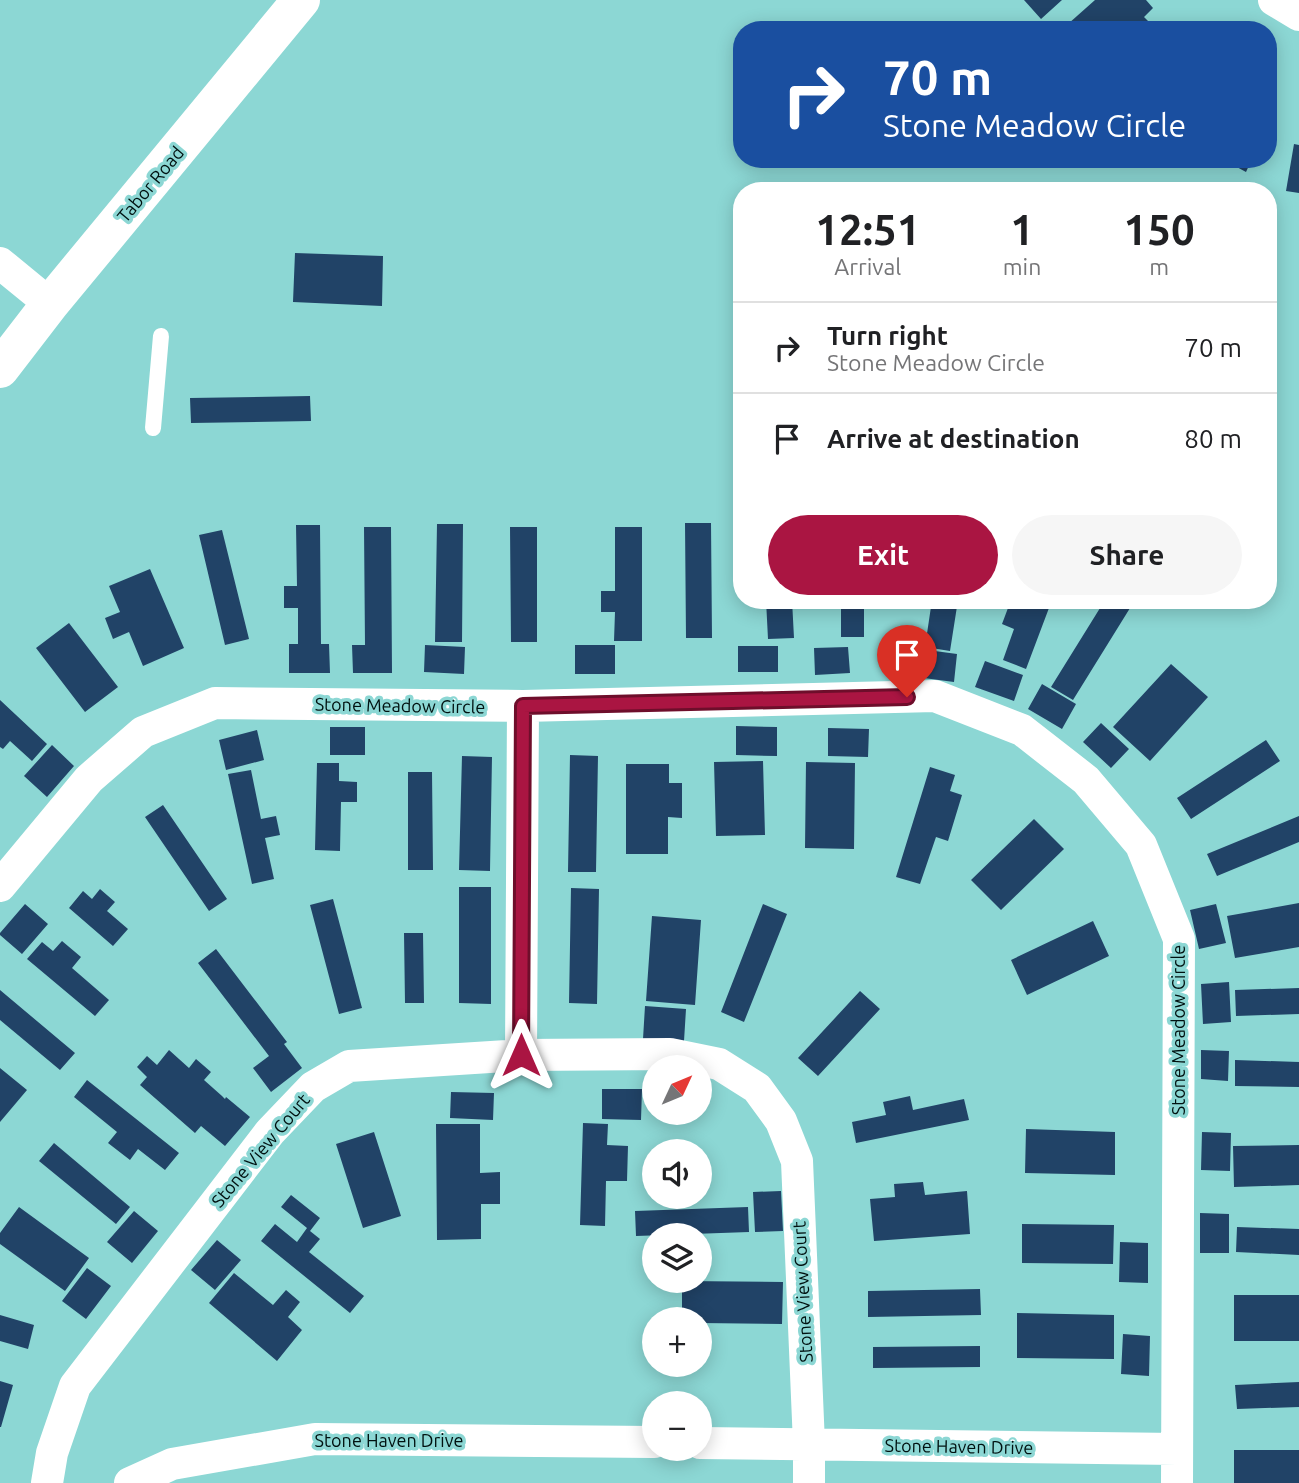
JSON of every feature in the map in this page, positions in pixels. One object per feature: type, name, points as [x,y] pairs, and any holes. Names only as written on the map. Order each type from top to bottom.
[{"type":"street","name":"Tabor Road","points":[[0,369],[50,303],[302,0]]},
{"type":"street","points":[[1274,0],[1299,15]]},
{"type":"street","points":[[0,263],[50,303]]},
{"type":"street","name":"Stone Meadow Circle","points":[[0,886],[89,779],[143,732],[215,703],[523,706],[935,696],[1022,730],[1086,780],[1141,845],[1179,939],[1177,1483]]},
{"type":"street","points":[[521,1055],[523,706]]},
{"type":"street","name":"Stone View Court","points":[[47,1483],[52,1453],[75,1386],[270,1132],[313,1087],[349,1066],[521,1055],[670,1054],[719,1065],[757,1088],[781,1121],[797,1161],[809,1483]]},
{"type":"street","name":"Stone Haven Drive","points":[[130,1483],[172,1464],[315,1439],[642,1442]]},
{"type":"street","name":"Stone Haven Drive","points":[[712,1443],[1177,1449]]},
{"type":"lane","points":[[153,428],[161,336]]},
{"type":"building","points":[[1024,0],[1062,0],[1041,19]]},
{"type":"building","points":[[1095,0],[1146,0],[1153,8],[1144,17],[1148,21],[1071,21]]},
{"type":"building","points":[[1294,144],[1299,145],[1299,193],[1286,191]]},
{"type":"building","points":[[295,253],[383,256],[382,306],[293,302]]},
{"type":"building","points":[[310,396],[311,421],[191,423],[190,398]]},
{"type":"building","points":[[685,523],[711,523],[712,638],[686,638]]},
{"type":"building","points":[[437,524],[463,524],[462,642],[435,642]]},
{"type":"building","points":[[296,525],[320,525],[321,644],[329,644],[330,673],[289,673],[289,644],[298,644],[298,608],[284,608],[284,586],[297,586]]},
{"type":"building","points":[[364,527],[391,527],[392,673],[353,673],[352,645],[365,645]]},
{"type":"building","points":[[510,527],[537,527],[537,642],[511,642]]},
{"type":"building","points":[[615,527],[642,527],[642,641],[614,641],[615,612],[601,612],[601,591],[615,591]]},
{"type":"building","points":[[222,530],[249,639],[225,645],[199,535]]},
{"type":"building","points":[[150,569],[184,648],[143,666],[129,632],[113,639],[105,618],[120,612],[109,586]]},
{"type":"building","points":[[766,609],[792,609],[794,638],[768,639]]},
{"type":"building","points":[[841,609],[864,609],[864,637],[841,637]]},
{"type":"building","points":[[931,609],[957,609],[950,651],[925,647]]},
{"type":"building","points":[[1008,609],[1049,609],[1026,669],[1003,660],[1014,629],[1002,624]]},
{"type":"building","points":[[1099,609],[1129,609],[1073,700],[1051,687]]},
{"type":"building","points":[[69,623],[118,687],[85,712],[36,648]]},
{"type":"building","points":[[425,645],[465,647],[464,674],[424,672]]},
{"type":"building","points":[[575,645],[615,645],[615,674],[575,674]]},
{"type":"building","points":[[738,646],[778,646],[778,672],[738,672]]},
{"type":"building","points":[[848,647],[850,673],[815,675],[814,648]]},
{"type":"building","points":[[920,649],[957,654],[954,682],[916,677]]},
{"type":"building","points":[[985,661],[1023,675],[1014,701],[975,687]]},
{"type":"building","points":[[1171,664],[1208,697],[1150,761],[1113,727]]},
{"type":"building","points":[[1042,684],[1076,704],[1062,729],[1028,709]]},
{"type":"building","points":[[0,700],[47,744],[32,761],[10,741],[3,749],[0,747]]},
{"type":"building","points":[[1101,723],[1129,749],[1111,768],[1083,742]]},
{"type":"building","points":[[736,726],[777,727],[777,756],[736,755]]},
{"type":"building","points":[[330,727],[365,727],[365,755],[330,755]]},
{"type":"building","points":[[828,728],[869,729],[868,757],[828,756]]},
{"type":"building","points":[[257,730],[264,760],[226,770],[219,740]]},
{"type":"building","points":[[1266,740],[1280,761],[1191,819],[1177,798]]},
{"type":"building","points":[[52,745],[74,766],[47,797],[24,776]]},
{"type":"building","points":[[570,755],[598,756],[596,872],[568,872]]},
{"type":"building","points":[[462,756],[492,757],[490,871],[459,870]]},
{"type":"building","points":[[763,761],[765,835],[716,836],[714,762]]},
{"type":"building","points":[[806,762],[855,763],[854,849],[805,848]]},
{"type":"building","points":[[317,763],[339,763],[339,781],[357,782],[357,802],[341,802],[340,851],[315,850]]},
{"type":"building","points":[[626,764],[669,764],[669,783],[682,783],[682,818],[668,817],[668,854],[626,854]]},
{"type":"building","points":[[930,767],[955,775],[950,791],[962,795],[948,841],[936,837],[920,884],[896,877]]},
{"type":"building","points":[[251,770],[261,819],[276,816],[280,835],[265,838],[274,879],[252,884],[228,774]]},
{"type":"building","points":[[408,772],[432,772],[433,870],[408,870]]},
{"type":"building","points":[[163,805],[227,899],[209,911],[145,817]]},
{"type":"building","points":[[1299,816],[1299,842],[1217,876],[1207,854]]},
{"type":"building","points":[[1034,819],[1064,849],[1001,910],[971,880]]},
{"type":"building","points":[[459,887],[491,887],[491,1004],[459,1003]]},
{"type":"building","points":[[571,888],[599,889],[597,1004],[569,1003]]},
{"type":"building","points":[[100,889],[115,902],[107,911],[128,929],[113,946],[69,908],[83,891],[92,899]]},
{"type":"building","points":[[333,899],[362,1008],[339,1014],[310,905]]},
{"type":"building","points":[[1299,903],[1299,947],[1235,958],[1227,916]]},
{"type":"building","points":[[25,904],[48,924],[22,954],[0,933]]},
{"type":"building","points":[[763,904],[787,914],[744,1022],[721,1012]]},
{"type":"building","points":[[1216,904],[1226,943],[1199,949],[1190,910]]},
{"type":"building","points":[[652,916],[701,920],[695,1005],[646,1001]]},
{"type":"building","points":[[1093,921],[1109,956],[1027,995],[1011,960]]},
{"type":"building","points":[[404,933],[423,933],[424,1003],[405,1003]]},
{"type":"building","points":[[62,941],[81,957],[72,968],[109,1000],[95,1016],[27,959],[42,942],[53,951]]},
{"type":"building","points":[[216,949],[287,1042],[284,1044],[302,1068],[271,1092],[253,1068],[269,1056],[198,963]]},
{"type":"building","points":[[1229,982],[1231,1022],[1203,1024],[1201,984]]},
{"type":"building","points":[[1299,988],[1299,1014],[1236,1016],[1235,990]]},
{"type":"building","points":[[0,990],[75,1053],[60,1070],[0,1020]]},
{"type":"building","points":[[860,991],[880,1009],[818,1076],[798,1058]]},
{"type":"building","points":[[645,1006],[686,1009],[684,1041],[643,1039]]},
{"type":"building","points":[[169,1050],[189,1068],[196,1059],[211,1072],[204,1080],[250,1117],[225,1146],[201,1126],[195,1133],[140,1085],[147,1077],[137,1067],[147,1056],[157,1065]]},
{"type":"building","points":[[1201,1050],[1229,1051],[1228,1081],[1201,1079]]},
{"type":"building","points":[[1235,1060],[1299,1062],[1299,1087],[1235,1086]]},
{"type":"building","points":[[0,1068],[27,1090],[0,1122]]},
{"type":"building","points":[[87,1080],[179,1153],[165,1170],[138,1149],[130,1160],[108,1143],[117,1132],[74,1097]]},
{"type":"building","points":[[602,1089],[642,1089],[641,1120],[602,1119]]},
{"type":"building","points":[[451,1092],[494,1093],[493,1120],[450,1118]]},
{"type":"building","points":[[910,1096],[913,1110],[964,1099],[969,1120],[856,1143],[852,1122],[886,1115],[883,1102]]},
{"type":"building","points":[[583,1123],[608,1124],[607,1145],[628,1146],[627,1181],[606,1181],[605,1226],[580,1225]]},
{"type":"building","points":[[436,1124],[480,1124],[480,1173],[500,1172],[500,1204],[481,1204],[481,1239],[437,1240]]},
{"type":"building","points":[[1026,1129],[1115,1132],[1115,1175],[1025,1173]]},
{"type":"building","points":[[374,1132],[401,1216],[363,1228],[336,1144]]},
{"type":"building","points":[[1202,1132],[1231,1133],[1230,1171],[1201,1170]]},
{"type":"building","points":[[54,1143],[130,1207],[116,1224],[39,1161]]},
{"type":"building","points":[[1299,1145],[1299,1185],[1234,1187],[1233,1146]]},
{"type":"building","points":[[923,1182],[925,1195],[967,1191],[970,1234],[874,1241],[870,1199],[895,1197],[894,1184]]},
{"type":"building","points":[[781,1191],[783,1231],[755,1232],[753,1192]]},
{"type":"building","points":[[291,1195],[320,1218],[310,1231],[320,1239],[309,1252],[364,1296],[350,1313],[261,1241],[275,1224],[297,1242],[307,1228],[281,1207]]},
{"type":"building","points":[[19,1207],[89,1258],[65,1291],[0,1244],[0,1233]]},
{"type":"building","points":[[748,1207],[749,1232],[712,1233],[712,1223],[642,1223],[642,1236],[636,1236],[635,1211]]},
{"type":"building","points":[[134,1211],[158,1231],[132,1263],[107,1242]]},
{"type":"building","points":[[1200,1213],[1229,1214],[1229,1253],[1200,1253]]},
{"type":"building","points":[[1022,1224],[1114,1225],[1113,1264],[1022,1263]]},
{"type":"building","points":[[1237,1227],[1299,1229],[1299,1255],[1236,1252]]},
{"type":"building","points":[[217,1240],[241,1260],[215,1290],[191,1270]]},
{"type":"building","points":[[1120,1242],[1148,1243],[1148,1283],[1119,1282]]},
{"type":"building","points":[[87,1268],[111,1286],[86,1319],[62,1301]]},
{"type":"building","points":[[234,1273],[273,1305],[286,1290],[300,1302],[288,1317],[302,1330],[277,1361],[209,1303]]},
{"type":"building","points":[[712,1281],[783,1282],[782,1324],[712,1323],[712,1307],[682,1307],[682,1293],[712,1293]]},
{"type":"building","points":[[980,1289],[981,1315],[868,1317],[868,1291]]},
{"type":"building","points":[[1234,1295],[1299,1295],[1299,1341],[1234,1341]]},
{"type":"building","points":[[1017,1313],[1114,1315],[1114,1359],[1017,1358]]},
{"type":"building","points":[[0,1315],[34,1325],[28,1349],[0,1341]]},
{"type":"building","points":[[1123,1334],[1150,1336],[1149,1376],[1121,1374]]},
{"type":"building","points":[[980,1346],[980,1367],[873,1368],[873,1347]]},
{"type":"building","points":[[0,1381],[13,1385],[1,1427],[0,1427]]},
{"type":"building","points":[[1299,1382],[1299,1407],[1237,1409],[1235,1385]]},
{"type":"building","points":[[1234,1450],[1299,1450],[1299,1483],[1234,1483]]},
{"type":"route","points":[[521,1055],[523,706],[907,697]]}]
